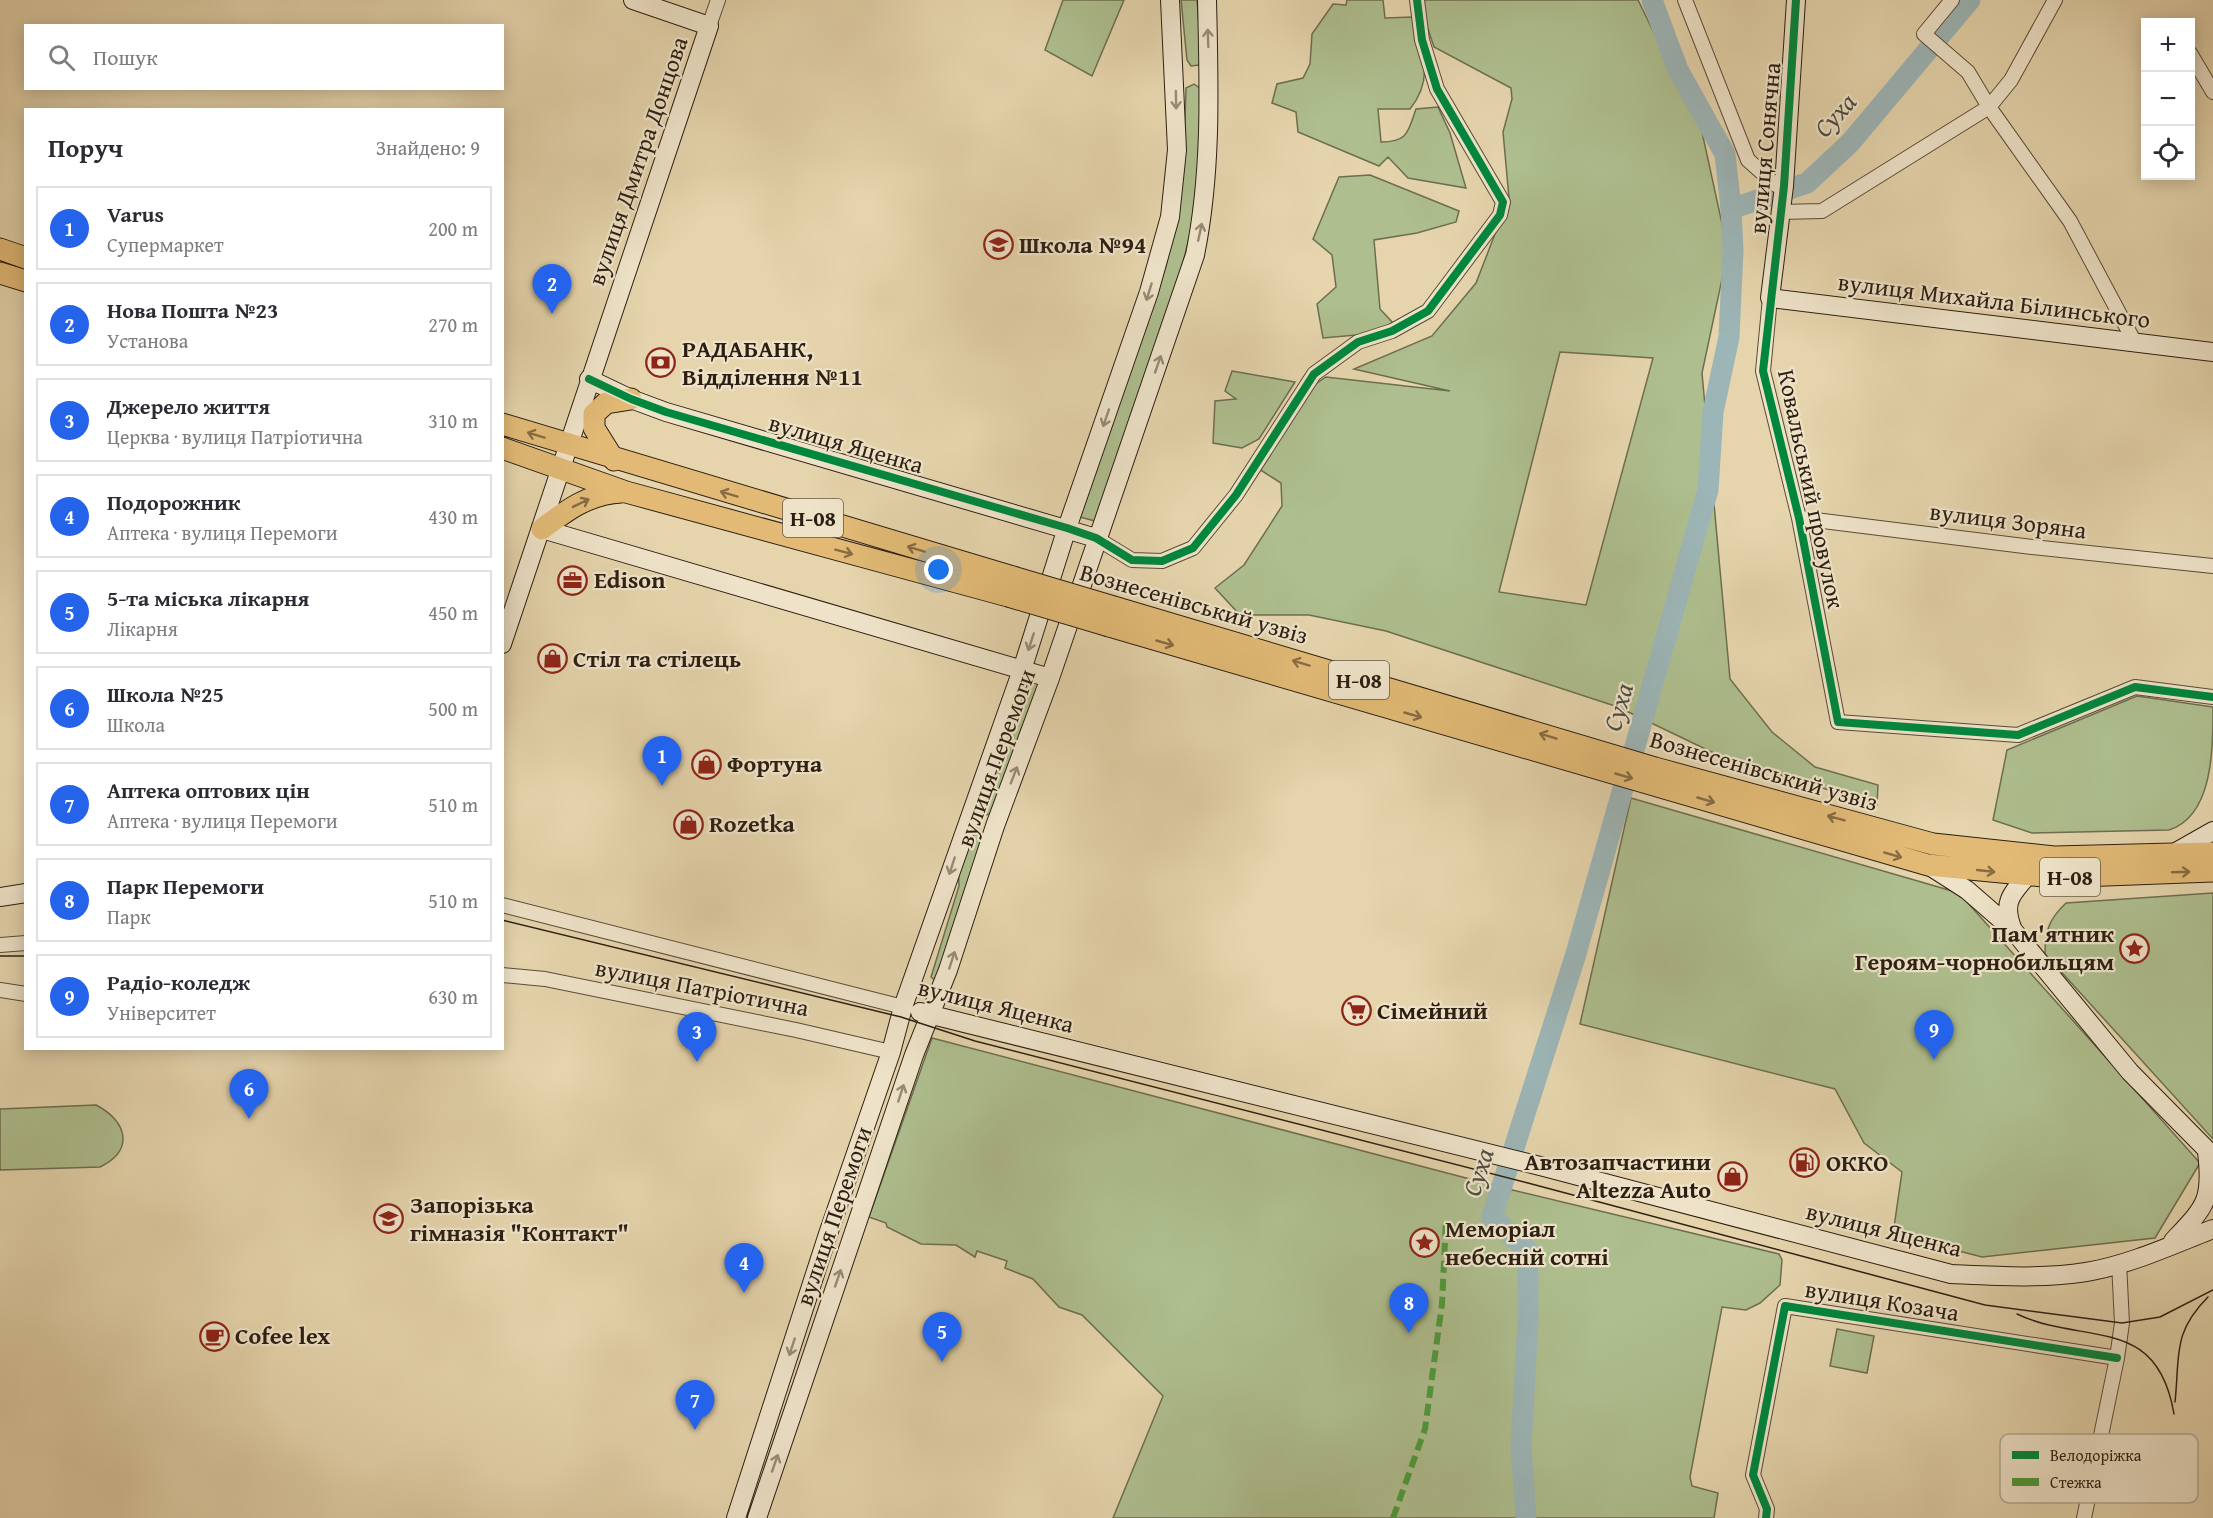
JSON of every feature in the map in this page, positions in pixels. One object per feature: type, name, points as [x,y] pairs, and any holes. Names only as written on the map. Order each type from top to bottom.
[{"type":"main road","points":[[633,0],[709,26]]},
{"type":"main road","name":"вулиця Перемоги","points":[[736,1518],[831,1225],[891,1052],[903,1008],[1022,670],[1067,528],[1149,292],[1170,217],[1177,150],[1176,74],[1170,0]]},
{"type":"main road","name":"вулиця Перемоги","points":[[757,1518],[914,1055],[948,970],[994,826],[1050,678],[1096,538],[1195,255],[1203,214],[1207,173],[1209,75],[1207,0]]},
{"type":"main road","name":"вулиця Сонячна","points":[[1770,298],[1782,201],[1796,0]]},
{"type":"main road","name":"вулиця Дмитра Донцова","points":[[504,638],[709,26]]},
{"type":"main road","points":[[1176,74],[1209,75]]},
{"type":"main road","points":[[0,249],[24,257]]},
{"type":"main road","points":[[0,273],[24,281]]},
{"type":"main road","name":"вулиця Михайла Білинського","points":[[1770,298],[2213,352]]},
{"type":"main road","points":[[589,379],[594,428],[614,459]]},
{"type":"main road","name":"вулиця Яценка","points":[[589,379],[631,399],[675,415],[1096,538]]},
{"type":"main road","points":[[594,414],[606,403],[631,399]]},
{"type":"main road","name":"Н-08","points":[[504,425],[614,459]]},
{"type":"main road","name":"Н-08","points":[[504,449],[626,492]]},
{"type":"main road","name":"Вознесенівський узвіз","points":[[614,459],[1010,587],[1930,855]]},
{"type":"main road","points":[[542,529],[570,508],[593,497],[626,492]]},
{"type":"main road","name":"Вознесенівський узвіз","points":[[626,492],[1010,587]]},
{"type":"main road","points":[[542,529],[1050,678]]},
{"type":"main road","points":[[968,819],[994,826]]},
{"type":"main road","points":[[2169,855],[2190,846],[2213,831]]},
{"type":"main road","name":"Н-08","points":[[1930,855],[2055,857],[2213,853]]},
{"type":"main road","points":[[1930,855],[1967,891],[2013,930],[2130,1072],[2210,1154],[2211,1178],[2205,1208],[2168,1247]]},
{"type":"main road","name":"Н-08","points":[[1930,855],[2028,875],[2054,877],[2213,871]]},
{"type":"main road","points":[[2013,930],[2007,916],[2008,903],[2028,875]]},
{"type":"main road","points":[[0,897],[24,893]]},
{"type":"main road","name":"вулиця Яценка","points":[[903,1008],[1478,1150],[1951,1274],[2054,1275],[2086,1272],[2168,1247],[2213,1229]]},
{"type":"main road","points":[[831,1225],[854,1233]]},
{"type":"street","name":"вулиця Дмитра Донцова","points":[[709,26],[718,0]]},
{"type":"street","points":[[1096,538],[1132,560],[1162,561],[1193,548],[1236,495],[1314,374],[1358,342],[1392,332],[1428,311],[1500,215],[1503,202],[1437,89],[1422,40],[1417,0]]},
{"type":"street","points":[[1685,0],[1748,160],[1776,185],[1782,201],[1822,211],[1989,107],[2011,80],[2055,0]]},
{"type":"street","points":[[1948,4],[1924,34],[1968,72],[1989,107],[2070,221],[2135,343]]},
{"type":"street","points":[[2195,61],[2213,92]]},
{"type":"street","name":"Ковальський провулок","points":[[1770,298],[1763,371],[1799,518],[1838,722],[2018,735],[2135,687],[2213,697]]},
{"type":"street","name":"вулиця Зоряна","points":[[1799,518],[2032,547],[2213,566]]},
{"type":"street","name":"вулиця Яценка","points":[[504,906],[903,1008]]},
{"type":"street","points":[[0,945],[24,943]]},
{"type":"street","name":"вулиця Патріотична","points":[[504,975],[545,979],[796,1030],[891,1052]]},
{"type":"street","points":[[0,990],[24,994]]},
{"type":"street","points":[[2102,1434],[2118,1358],[2122,1323],[2119,1263]]},
{"type":"street","name":"вулиця Козача","points":[[1766,1518],[1767,1509],[1754,1475],[1785,1306],[2118,1358]]},
{"type":"street","points":[[2084,1518],[2087,1503]]},
{"type":"green space","points":[[1063,0],[1124,0],[1092,76],[1045,50]]},
{"type":"green space","points":[[1181,0],[1197,0],[1202,60],[1199,65],[1191,66],[1187,60]]},
{"type":"green space","points":[[1347,0],[1383,0],[1385,18],[1413,17],[1423,53],[1422,86],[1418,98],[1410,109],[1378,109],[1381,142],[1402,138],[1409,130],[1416,109],[1438,107],[1450,133],[1466,188],[1408,178],[1388,157],[1379,166],[1298,132],[1296,112],[1272,103],[1277,84],[1303,78],[1310,64],[1312,34],[1333,4],[1346,5]]},
{"type":"green space","points":[[1424,0],[1638,0],[1702,132],[1728,251],[1702,373],[1730,679],[1772,732],[1815,767],[1878,785],[1877,805],[1720,756],[1618,707],[1386,631],[1309,615],[1240,615],[1215,588],[1244,565],[1282,506],[1281,483],[1259,469],[1314,385],[1326,377],[1450,391],[1354,369],[1432,336],[1476,283],[1509,198],[1503,132],[1512,99],[1511,88],[1434,47],[1425,20]],"holes":[[[1560,352],[1653,358],[1586,605],[1499,592]]]},
{"type":"green space","points":[[1194,84],[1201,89],[1201,156],[1192,226],[1179,279],[1095,521],[1080,517],[1166,266],[1178,209],[1184,155],[1186,88]]},
{"type":"green space","points":[[1370,175],[1459,211],[1456,222],[1417,233],[1374,240],[1380,309],[1393,323],[1379,333],[1323,338],[1317,304],[1336,287],[1332,255],[1313,239],[1339,177]]},
{"type":"green space","points":[[1232,371],[1295,382],[1259,439],[1242,448],[1213,443],[1215,401],[1236,399],[1225,391]]},
{"type":"green space","points":[[1034,679],[1038,684],[1037,692],[993,813],[986,815],[980,813],[1026,680]]},
{"type":"green space","points":[[2137,696],[2213,707],[2208,779],[2194,811],[2184,822],[2169,830],[2032,833],[1993,820],[2007,750]]},
{"type":"green space","points":[[1631,798],[1959,893],[2200,1163],[2155,1238],[1982,1257],[1893,1234],[1902,1172],[1864,1143],[1835,1089],[1580,1024]]},
{"type":"green space","points":[[976,827],[982,833],[983,839],[936,981],[931,977],[959,886],[958,861],[971,828]]},
{"type":"green space","points":[[2213,893],[2213,1139],[2045,954],[2049,926],[2066,903]]},
{"type":"green space","points":[[932,1038],[1508,1189],[1779,1254],[1782,1260],[1780,1285],[1760,1303],[1746,1310],[1722,1307],[1690,1477],[1692,1486],[1718,1493],[1714,1518],[1113,1518],[1163,1396],[1082,1315],[1059,1307],[1033,1279],[1005,1268],[1007,1261],[977,1251],[975,1257],[956,1245],[921,1244],[887,1227],[886,1223],[869,1217]]},
{"type":"green space","points":[[96,1105],[115,1119],[123,1136],[118,1152],[111,1160],[100,1167],[0,1170],[0,1109]]},
{"type":"green space","points":[[1837,1329],[1874,1336],[1867,1373],[1830,1366]]},
{"type":"waterway","points":[[1652,0],[1678,70],[1725,154],[1731,209]]},
{"type":"waterway","name":"Суха","points":[[1526,1518],[1521,1446],[1528,1321],[1528,1251],[1492,1217],[1575,957],[1708,490],[1713,412],[1729,337],[1733,251],[1731,209],[1807,183],[1850,143],[1970,0]]},
{"type":"tram line","points":[[504,920],[901,1017],[975,1041],[1528,1183],[1985,1305],[2122,1323],[2160,1317],[2213,1290]]},
{"type":"tram line","points":[[0,956],[24,956]]},
{"type":"tram line","points":[[2175,1402],[2178,1358],[2183,1334],[2196,1310],[2208,1297]]},
{"type":"tram line","points":[[2017,1314],[2042,1323],[2114,1338],[2135,1346],[2152,1360],[2165,1382],[2174,1414]]},
{"type":"marked path","points":[[1393,1518],[1425,1429],[1442,1304],[1446,1220]]},
{"type":"cycle path","points":[[589,379],[631,399],[666,412],[1067,528],[1096,538],[1132,560],[1162,561],[1193,548],[1236,495],[1314,374],[1358,342],[1392,331],[1428,311],[1500,215],[1503,202],[1437,89],[1422,40],[1417,0]]},
{"type":"cycle path","points":[[1796,0],[1784,186],[1763,371],[1799,518],[1838,722],[2018,735],[2135,687],[2213,697]]},
{"type":"cycle path","points":[[1766,1518],[1767,1509],[1753,1475],[1785,1306],[2117,1358]]},
{"type":"place","name":"Школа №94","points":[[998,245]]},
{"type":"place","name":"Нова Пошта №23","points":[[552,314]]},
{"type":"place","name":"РАДАБАНК, Відділення №11","points":[[661,363]]},
{"type":"place","name":"Edison","points":[[573,580]]},
{"type":"place","name":"Стіл та стілець","points":[[552,659]]},
{"type":"place","name":"Фортуна","points":[[706,764]]},
{"type":"place","name":"Varus","points":[[662,786]]},
{"type":"place","name":"Rozetka","points":[[688,824]]},
{"type":"place","name":"Пам'ятник Героям-чорнобильцям","points":[[2135,948]]},
{"type":"place","name":"Сімейний","points":[[1356,1011]]},
{"type":"place","name":"Радіо-коледж","points":[[1934,1060]]},
{"type":"place","name":"Джерело життя","points":[[697,1062]]},
{"type":"place","name":"Школа №25","points":[[249,1119]]},
{"type":"place","name":"ОККО","points":[[1805,1163]]},
{"type":"place","name":"Автозапчастини Altezza Auto","points":[[1732,1176]]},
{"type":"place","name":"Запорізька гімназія \"Контакт\"","points":[[389,1219]]},
{"type":"place","name":"Меморіал небесній сотні","points":[[1424,1243]]},
{"type":"place","name":"Подорожник","points":[[744,1293]]},
{"type":"place","name":"Парк Перемоги","points":[[1409,1333]]},
{"type":"place","name":"Cofee lex","points":[[214,1336]]},
{"type":"place","name":"5-та міська лікарня","points":[[942,1362]]},
{"type":"place","name":"Аптека оптових цін","points":[[695,1430]]}]
